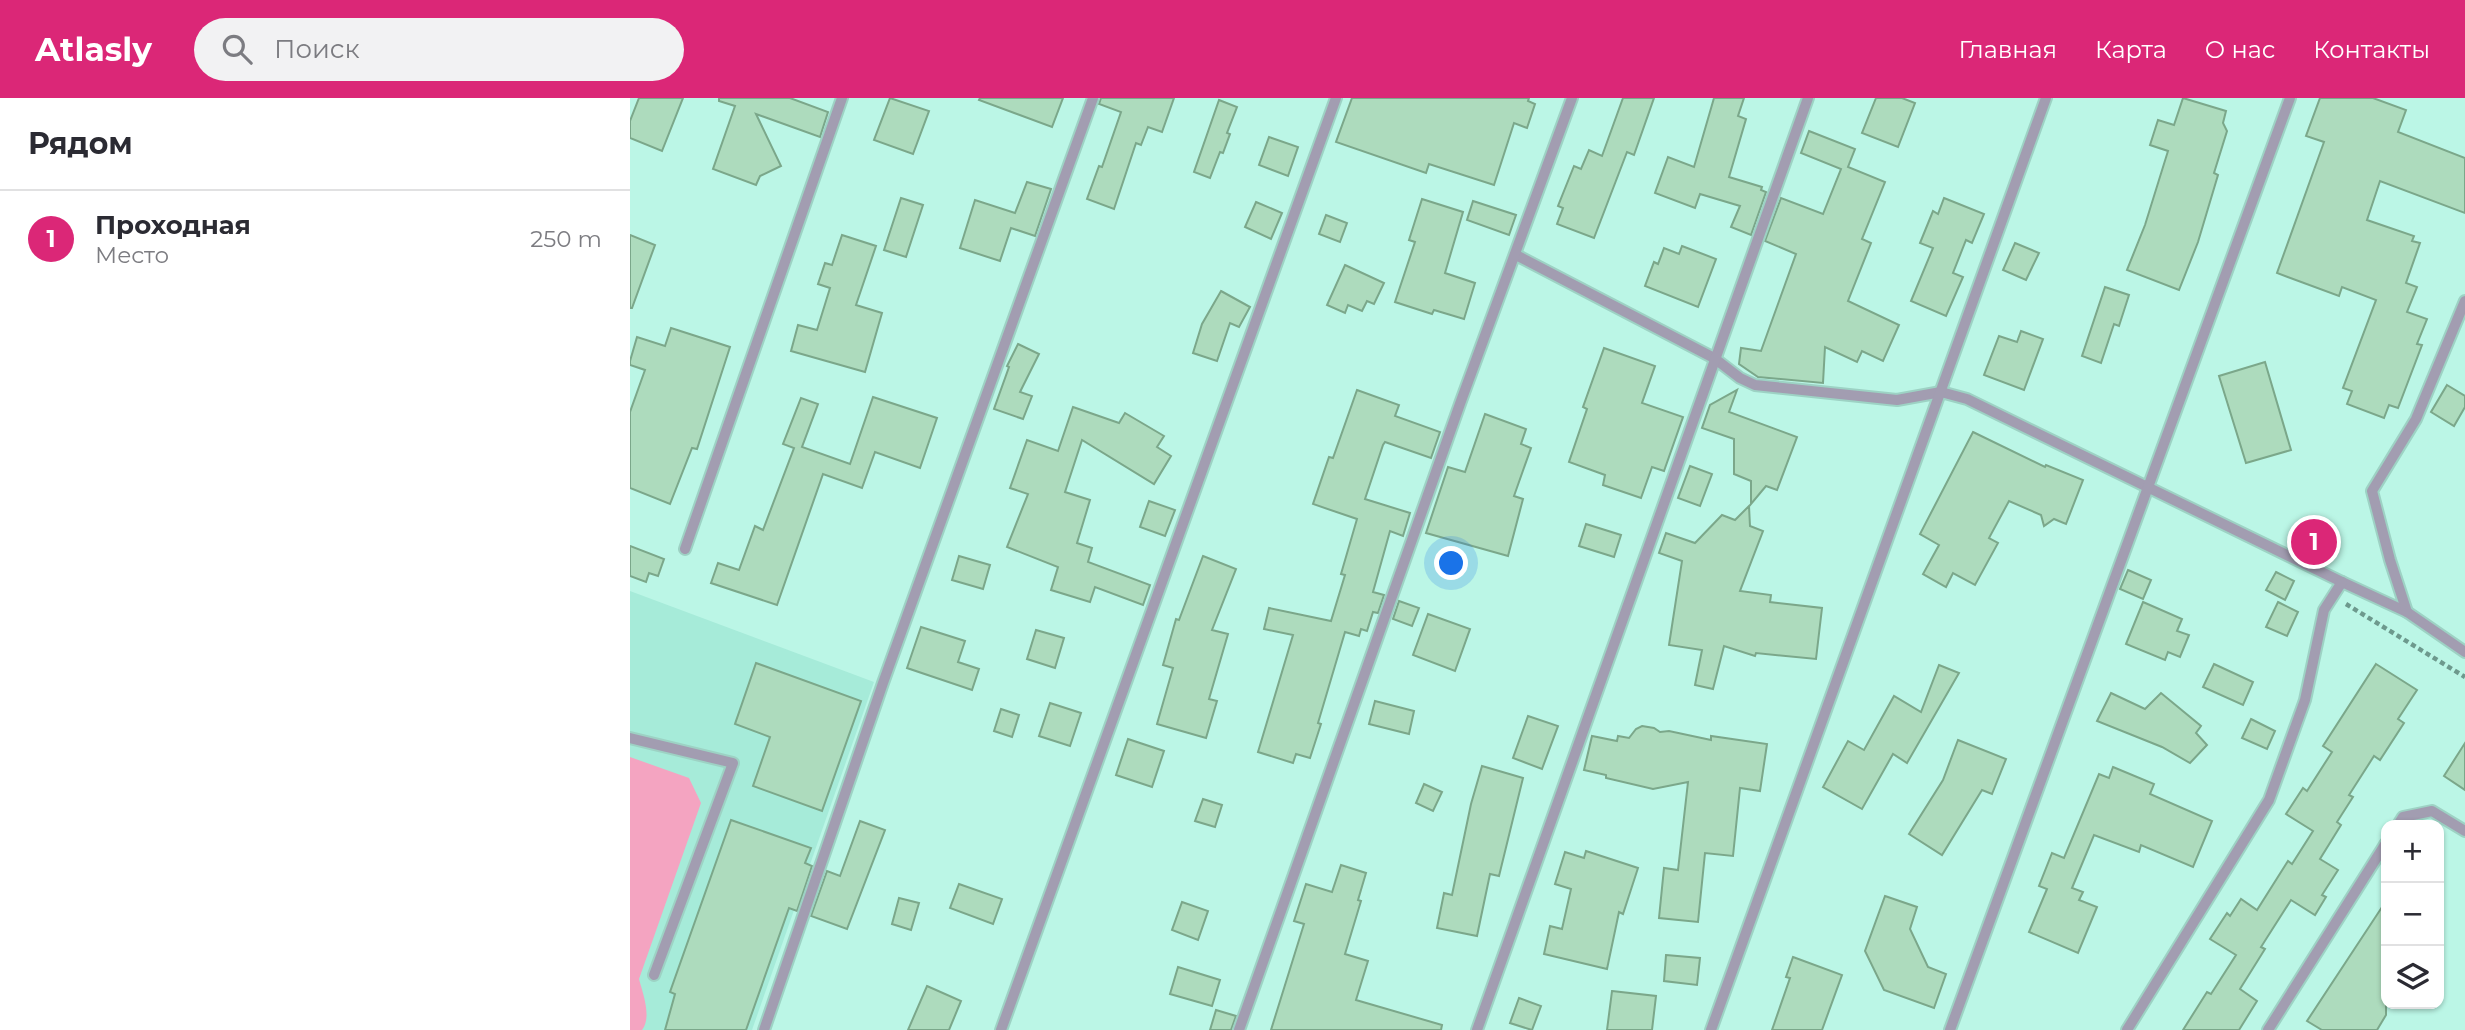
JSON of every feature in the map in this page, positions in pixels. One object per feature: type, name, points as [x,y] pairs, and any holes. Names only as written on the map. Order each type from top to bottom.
[{"type":"lane","points":[[685,549],[842,98]]},
{"type":"lane","points":[[764,1030],[883,683],[1093,98]]},
{"type":"lane","points":[[1001,1030],[1336,98]]},
{"type":"lane","points":[[1239,1030],[1461,401],[1572,98]]},
{"type":"lane","points":[[1477,1030],[1808,98]]},
{"type":"lane","points":[[1711,1030],[2046,98]]},
{"type":"lane","points":[[1950,1030],[2290,98]]},
{"type":"lane","points":[[1516,255],[1714,358],[1740,378],[1755,385],[1897,400],[1941,392],[1968,399],[2407,612],[2465,652]]},
{"type":"lane","points":[[2407,612],[2390,561],[2372,491],[2416,419],[2465,301]]},
{"type":"lane","points":[[2127,1030],[2269,800],[2305,700],[2324,610],[2342,582]]},
{"type":"lane","points":[[630,738],[733,763],[654,975]]},
{"type":"lane","points":[[2401,820],[2403,817],[2432,811],[2465,831]]},
{"type":"lane","points":[[2268,1030],[2381,851]]},
{"type":"path","points":[[2333,596],[2465,677]]},
{"type":"shaded area","points":[[630,591],[874,682],[752,1030],[630,1030]]},
{"type":"shaded area","points":[[630,757],[689,778],[701,803],[639,979],[646,1012],[642,1030],[630,1030]]},
{"type":"building","points":[[639,98],[683,98],[662,151],[630,138],[630,121]]},
{"type":"building","points":[[719,98],[790,98],[828,112],[820,137],[756,114],[781,166],[760,176],[756,185],[713,169],[735,106],[719,101]]},
{"type":"building","points":[[890,98],[929,111],[913,154],[874,140]]},
{"type":"building","points":[[1063,98],[1052,127],[979,100]]},
{"type":"building","points":[[1101,98],[1174,98],[1162,132],[1148,127],[1141,145],[1136,143],[1114,209],[1087,199],[1099,166],[1102,167],[1121,112],[1099,104]]},
{"type":"building","points":[[1352,98],[1529,98],[1528,101],[1535,104],[1527,128],[1514,123],[1494,185],[1429,164],[1426,173],[1336,142]]},
{"type":"building","points":[[1623,98],[1654,98],[1634,155],[1627,152],[1594,238],[1557,224],[1563,208],[1558,206],[1574,166],[1581,169],[1589,150],[1602,156]]},
{"type":"building","points":[[1714,98],[1744,98],[1738,116],[1746,119],[1729,177],[1762,187],[1761,190],[1766,192],[1751,235],[1731,227],[1740,206],[1700,194],[1695,208],[1655,193],[1668,157],[1694,167]]},
{"type":"building","points":[[1876,98],[1902,98],[1915,103],[1898,147],[1862,133]]},
{"type":"building","points":[[2183,98],[2226,111],[2223,123],[2227,131],[2214,173],[2218,175],[2198,242],[2179,290],[2127,270],[2145,225],[2168,151],[2150,145],[2158,120],[2174,125]]},
{"type":"building","points":[[2320,98],[2373,98],[2406,110],[2398,132],[2465,158],[2465,213],[2380,181],[2367,220],[2414,236],[2412,241],[2420,243],[2406,283],[2417,287],[2407,312],[2427,319],[2417,344],[2422,345],[2398,408],[2389,405],[2384,418],[2347,404],[2352,391],[2343,388],[2376,300],[2342,287],[2339,296],[2277,273],[2324,142],[2306,136]]},
{"type":"building","points":[[1219,100],[1237,107],[1223,153],[1220,152],[1210,178],[1194,172]]},
{"type":"building","points":[[1809,131],[1855,149],[1848,167],[1885,182],[1862,239],[1871,243],[1848,301],[1899,325],[1883,361],[1862,351],[1857,362],[1825,347],[1823,383],[1758,377],[1739,364],[1741,348],[1761,351],[1796,254],[1765,241],[1781,198],[1823,214],[1841,169],[1801,153]]},
{"type":"building","points":[[1269,137],[1298,147],[1288,176],[1259,165]]},
{"type":"building","points":[[1027,182],[1051,189],[1035,236],[1011,228],[1000,261],[960,248],[975,200],[1015,213]]},
{"type":"building","points":[[901,198],[923,205],[906,257],[884,250]]},
{"type":"building","points":[[1944,198],[1984,214],[1972,243],[1966,240],[1953,273],[1963,277],[1946,316],[1911,301],[1933,248],[1920,243],[1933,211],[1938,214]]},
{"type":"building","points":[[1422,199],[1463,212],[1445,273],[1475,283],[1464,319],[1434,310],[1432,314],[1395,302],[1415,242],[1409,240]]},
{"type":"building","points":[[1473,201],[1516,215],[1509,235],[1467,220]]},
{"type":"building","points":[[1256,202],[1282,213],[1271,239],[1245,227]]},
{"type":"building","points":[[1326,215],[1347,223],[1340,242],[1319,234]]},
{"type":"building","points":[[630,235],[655,245],[632,308],[630,308]]},
{"type":"building","points":[[842,235],[876,246],[856,305],[882,313],[865,372],[791,351],[798,325],[817,330],[830,288],[818,284],[825,263],[832,265]]},
{"type":"building","points":[[2015,243],[2039,253],[2026,280],[2003,270]]},
{"type":"building","points":[[1682,246],[1716,259],[1698,307],[1645,286],[1654,262],[1658,264],[1664,248],[1679,254]]},
{"type":"building","points":[[1345,265],[1384,283],[1374,304],[1367,301],[1362,311],[1348,305],[1345,313],[1327,305]]},
{"type":"building","points":[[2105,287],[2129,295],[2119,326],[2114,324],[2101,363],[2082,356]]},
{"type":"building","points":[[1221,291],[1250,307],[1239,327],[1230,323],[1217,361],[1193,353],[1202,324]]},
{"type":"building","points":[[671,328],[730,347],[697,449],[692,448],[670,504],[630,488],[630,412],[645,370],[630,365],[630,361],[637,337],[665,346]]},
{"type":"building","points":[[2021,331],[2043,339],[2024,390],[1984,375],[1999,336],[2017,342]]},
{"type":"building","points":[[1018,344],[1039,354],[1020,392],[1032,396],[1023,419],[994,409],[1009,367],[1007,366]]},
{"type":"building","points":[[1604,348],[1655,366],[1642,403],[1683,417],[1664,471],[1652,467],[1641,498],[1603,485],[1605,475],[1569,462],[1587,409],[1583,407]]},
{"type":"building","points":[[2265,362],[2291,450],[2246,463],[2219,376]]},
{"type":"building","points":[[2447,385],[2465,396],[2465,407],[2454,426],[2431,412]]},
{"type":"building","points":[[1357,390],[1399,405],[1395,416],[1440,432],[1431,458],[1385,442],[1383,445],[1365,499],[1410,513],[1403,536],[1390,531],[1373,592],[1384,595],[1378,613],[1373,612],[1367,631],[1361,629],[1359,636],[1345,632],[1310,758],[1296,754],[1293,763],[1258,752],[1293,635],[1264,629],[1269,608],[1331,621],[1345,575],[1341,574],[1357,519],[1313,504]]},
{"type":"building","points":[[1737,390],[1729,412],[1797,437],[1777,490],[1766,486],[1751,504],[1751,481],[1734,474],[1734,439],[1702,428],[1710,405]]},
{"type":"building","points":[[873,397],[937,418],[920,468],[875,452],[862,488],[823,474],[777,605],[711,583],[718,563],[739,570],[755,526],[763,530],[794,448],[783,444],[801,398],[818,404],[802,447],[850,464]]},
{"type":"building","points":[[1073,407],[1119,423],[1125,413],[1164,436],[1157,447],[1171,456],[1154,484],[1082,440],[1065,492],[1090,500],[1077,543],[1092,548],[1088,562],[1150,585],[1143,605],[1095,587],[1090,602],[1051,590],[1058,567],[1007,547],[1028,494],[1010,488],[1027,440],[1058,451]]},
{"type":"building","points":[[1485,414],[1526,429],[1521,444],[1531,448],[1514,496],[1523,499],[1508,556],[1426,533],[1448,467],[1465,472]]},
{"type":"building","points":[[1973,432],[2045,467],[2046,465],[2083,480],[2066,524],[2054,519],[2044,526],[2041,515],[2009,501],[1989,538],[1998,543],[1975,585],[1953,573],[1946,587],[1923,574],[1939,545],[1920,534]]},
{"type":"building","points":[[1690,466],[1712,474],[1700,506],[1678,498]]},
{"type":"building","points":[[1149,501],[1175,510],[1165,536],[1140,527]]},
{"type":"building","points":[[1749,506],[1750,526],[1763,531],[1740,591],[1771,595],[1770,602],[1822,608],[1816,659],[1756,653],[1755,656],[1724,646],[1713,689],[1695,685],[1702,650],[1669,645],[1682,561],[1659,553],[1666,533],[1695,543],[1722,515],[1735,520]]},
{"type":"building","points":[[1586,524],[1621,535],[1614,557],[1579,546]]},
{"type":"building","points":[[2315,524],[2328,549],[2321,563],[2299,551]]},
{"type":"building","points":[[630,546],[664,559],[658,576],[649,573],[646,582],[630,576]]},
{"type":"building","points":[[959,556],[990,565],[983,589],[952,580]]},
{"type":"building","points":[[1203,556],[1236,569],[1212,630],[1228,634],[1209,699],[1217,701],[1206,738],[1157,724],[1173,668],[1163,665],[1176,619],[1179,620]]},
{"type":"building","points":[[2128,570],[2151,580],[2143,599],[2120,589]]},
{"type":"building","points":[[2276,572],[2294,581],[2285,600],[2266,590]]},
{"type":"building","points":[[1399,601],[1419,608],[1412,626],[1393,619]]},
{"type":"building","points":[[2143,602],[2182,619],[2177,631],[2189,635],[2180,657],[2168,652],[2165,660],[2126,644]]},
{"type":"building","points":[[2278,602],[2298,612],[2287,636],[2266,627]]},
{"type":"building","points":[[1428,614],[1470,629],[1455,671],[1413,655]]},
{"type":"building","points":[[921,627],[965,641],[958,662],[979,669],[972,690],[907,668]]},
{"type":"building","points":[[1036,630],[1064,638],[1055,668],[1027,659]]},
{"type":"building","points":[[756,663],[861,701],[822,811],[753,786],[770,737],[735,724]]},
{"type":"building","points":[[2214,664],[2253,682],[2243,705],[2203,687]]},
{"type":"building","points":[[2376,664],[2417,690],[2398,719],[2404,723],[2380,760],[2374,756],[2349,795],[2353,797],[2337,822],[2341,825],[2320,859],[2338,870],[2322,895],[2326,897],[2315,915],[2291,900],[2261,947],[2265,949],[2240,989],[2257,1001],[2239,1030],[2183,1030],[2207,992],[2211,994],[2236,955],[2210,939],[2227,913],[2230,916],[2241,899],[2257,910],[2288,861],[2292,864],[2313,831],[2286,814],[2303,788],[2307,791],[2332,752],[2323,746]]},
{"type":"building","points":[[1939,665],[1959,673],[1907,763],[1893,754],[1862,809],[1823,787],[1848,741],[1864,750],[1894,696],[1921,712]]},
{"type":"building","points":[[2111,693],[2145,709],[2161,693],[2201,726],[2196,733],[2207,745],[2190,763],[2162,747],[2097,721]]},
{"type":"building","points":[[1375,701],[1414,711],[1409,734],[1369,724]]},
{"type":"building","points":[[1050,703],[1081,713],[1070,746],[1039,736]]},
{"type":"building","points":[[1001,709],[1019,715],[1012,737],[994,731]]},
{"type":"building","points":[[1528,716],[1558,726],[1542,769],[1513,758]]},
{"type":"building","points":[[2251,719],[2275,731],[2267,749],[2242,738]]},
{"type":"building","points":[[1642,726],[1660,732],[1669,731],[1711,740],[1711,736],[1767,744],[1760,791],[1740,788],[1733,856],[1705,853],[1698,922],[1659,918],[1664,868],[1678,870],[1688,782],[1653,789],[1584,770],[1592,736],[1617,741],[1618,736],[1629,738]]},
{"type":"building","points":[[1128,739],[1164,751],[1152,787],[1116,775]]},
{"type":"building","points":[[1958,740],[2006,759],[1992,794],[1982,790],[1942,855],[1909,834],[1943,780]]},
{"type":"building","points":[[2465,743],[2465,790],[2444,776]]},
{"type":"building","points":[[1482,766],[1523,778],[1499,876],[1490,874],[1477,936],[1437,928],[1444,893],[1452,895],[1471,804]]},
{"type":"building","points":[[2113,767],[2154,784],[2150,794],[2212,821],[2193,867],[2141,845],[2139,852],[2094,835],[2072,888],[2083,892],[2079,900],[2097,907],[2078,953],[2029,932],[2047,889],[2039,886],[2052,853],[2064,858],[2099,774],[2109,778]]},
{"type":"building","points":[[1424,784],[1442,792],[1433,811],[1416,803]]},
{"type":"building","points":[[1203,799],[1222,805],[1215,827],[1195,821]]},
{"type":"building","points":[[731,820],[811,848],[805,863],[812,866],[797,911],[789,908],[746,1030],[665,1030],[675,994],[670,992]]},
{"type":"building","points":[[860,821],[885,830],[847,929],[811,916],[827,871],[840,876]]},
{"type":"building","points":[[1586,851],[1638,868],[1623,914],[1619,912],[1607,969],[1544,954],[1550,926],[1562,929],[1571,889],[1555,884],[1565,852],[1584,858]]},
{"type":"building","points":[[1341,865],[1366,873],[1358,900],[1361,901],[1345,954],[1368,961],[1356,1000],[1442,1025],[1441,1030],[1271,1030],[1304,924],[1294,921],[1306,884],[1332,892]]},
{"type":"building","points":[[959,884],[1002,899],[993,924],[950,908]]},
{"type":"building","points":[[1885,896],[1917,907],[1910,929],[1928,967],[1946,974],[1934,1008],[1884,990],[1865,951]]},
{"type":"building","points":[[899,898],[919,903],[911,930],[892,924]]},
{"type":"building","points":[[1182,902],[1208,911],[1198,940],[1172,930]]},
{"type":"building","points":[[2381,909],[2381,1009],[2386,1009],[2386,1015],[2377,1030],[2322,1030],[2307,1021]]},
{"type":"building","points":[[1666,955],[1700,958],[1697,985],[1664,981]]},
{"type":"building","points":[[1793,957],[1842,975],[1822,1030],[1772,1030],[1790,978],[1786,977]]},
{"type":"building","points":[[1178,967],[1220,980],[1212,1006],[1170,994]]},
{"type":"building","points":[[927,986],[961,1001],[949,1030],[908,1030]]},
{"type":"building","points":[[1612,991],[1656,996],[1652,1030],[1607,1030]]},
{"type":"building","points":[[1519,998],[1541,1006],[1532,1030],[1510,1023]]},
{"type":"building","points":[[1216,1010],[1236,1016],[1231,1030],[1210,1030]]},
{"type":"place","name":"Проходная","points":[[2314,542]]}]
